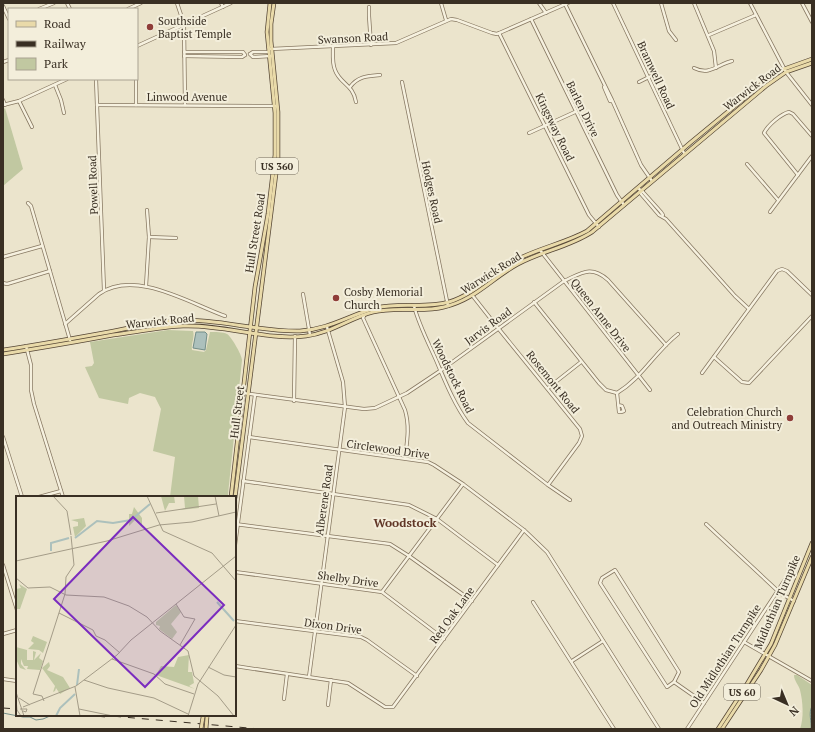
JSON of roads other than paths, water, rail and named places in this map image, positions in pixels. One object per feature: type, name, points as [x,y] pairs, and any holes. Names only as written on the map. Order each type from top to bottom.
[{"type":"main road","name":"Hull Street Road","points":[[257,328],[278,158],[279,133],[270,53],[268,23],[270,3]]},
{"type":"main road","name":"Hull Street Road","points":[[270,53],[274,3]]},
{"type":"main road","name":"Warwick Road","points":[[651,179],[682,150],[763,83],[785,70],[812,59]]},
{"type":"main road","name":"Warwick Road","points":[[70,341],[172,321],[213,322],[283,331],[309,330],[327,327],[368,310],[389,305],[414,306],[462,302],[473,296],[511,268],[526,260],[577,240],[785,70],[812,63]]},
{"type":"main road","name":"Hull Street Road","points":[[242,393],[250,326],[273,172],[276,139],[276,106]]},
{"type":"main road","name":"Warwick Road","points":[[3,350],[185,326],[222,328],[256,333],[295,336],[310,335],[328,331],[373,312],[390,310],[428,310],[448,304],[471,292],[508,265],[540,250],[572,238],[597,225]]},
{"type":"main road","name":"Hull Street","points":[[235,496],[257,328]]},
{"type":"main road","name":"Warwick Road","points":[[3,354],[27,348]]},
{"type":"main road","name":"Hull Street","points":[[231,496],[242,393]]},
{"type":"main road","name":"Midlothian Turnpike","points":[[718,729],[765,654],[778,628],[812,543]]},
{"type":"main road","name":"Midlothian Turnpike","points":[[722,729],[769,657],[779,637],[812,557]]},
{"type":"main road","points":[[201,729],[203,716]]},
{"type":"main road","points":[[206,729],[207,716]]},
{"type":"street","points":[[42,8],[54,3]]},
{"type":"street","points":[[130,8],[141,3]]},
{"type":"street","points":[[177,3],[184,24],[185,105]]},
{"type":"street","points":[[221,3],[223,7]]},
{"type":"street","points":[[138,46],[231,3]]},
{"type":"street","points":[[441,3],[446,20],[455,19],[492,33],[499,33],[567,4],[610,101],[612,101],[641,163],[651,179]]},
{"type":"street","points":[[539,3],[546,13]]},
{"type":"street","name":"Bramwell Road","points":[[612,3],[650,77],[684,154]]},
{"type":"street","points":[[661,3],[669,31],[676,40]]},
{"type":"street","points":[[694,3],[709,36],[714,51],[716,68]]},
{"type":"street","points":[[750,3],[785,70],[812,105]]},
{"type":"street","points":[[802,3],[812,22]]},
{"type":"street","points":[[3,6],[8,18]]},
{"type":"street","points":[[370,7],[369,16],[371,45]]},
{"type":"street","points":[[709,36],[756,15]]},
{"type":"street","name":"Barlen Drive","points":[[530,19],[575,112],[623,203]]},
{"type":"street","name":"Swanson Road","points":[[270,53],[399,42],[446,20]]},
{"type":"street","name":"Kingsway Road","points":[[499,33],[589,215],[597,225]]},
{"type":"street","points":[[333,47],[335,71],[338,76],[350,87],[354,93],[356,102]]},
{"type":"street","points":[[184,52],[243,52],[245,55],[242,57],[184,56]]},
{"type":"street","points":[[253,52],[270,53],[253,57],[250,54],[253,52]]},
{"type":"street","points":[[694,68],[703,71],[716,68],[732,61]]},
{"type":"street","points":[[350,87],[360,78],[380,75]]},
{"type":"street","points":[[639,82],[650,77]]},
{"type":"street","points":[[3,100],[4,105],[19,101],[65,80]]},
{"type":"street","name":"Powell Road","points":[[96,80],[104,290]]},
{"type":"street","points":[[136,80],[136,105]]},
{"type":"street","name":"Hodges Road","points":[[402,82],[448,304]]},
{"type":"street","points":[[55,85],[64,113]]},
{"type":"street","points":[[19,101],[32,127]]},
{"type":"street","name":"Linwood Avenue","points":[[97,106],[276,106]]},
{"type":"street","points":[[529,133],[575,112]]},
{"type":"street","points":[[798,175],[764,133],[784,113],[789,112],[793,114],[812,136]]},
{"type":"street","points":[[770,212],[812,156]]},
{"type":"street","points":[[747,164],[778,200]]},
{"type":"street","points":[[639,189],[735,296],[749,309]]},
{"type":"street","points":[[28,203],[31,206],[70,341]]},
{"type":"street","points":[[146,286],[149,237],[147,210]]},
{"type":"street","points":[[149,237],[176,238]]},
{"type":"street","points":[[3,257],[42,246]]},
{"type":"street","name":"Queen Anne Drive","points":[[540,250],[650,390]]},
{"type":"street","points":[[702,373],[777,272],[782,269],[787,271],[812,295]]},
{"type":"street","name":"Jarvis Road","points":[[242,393],[345,407],[375,408],[407,393],[440,371],[564,281],[587,271],[600,272],[666,345]]},
{"type":"street","points":[[3,283],[7,284],[50,272]]},
{"type":"street","points":[[65,324],[104,290],[120,285],[146,286],[160,290],[225,316]]},
{"type":"street","name":"Rosemont Road","points":[[471,292],[498,328],[580,429],[582,436],[579,443],[548,485]]},
{"type":"street","points":[[303,294],[310,335]]},
{"type":"street","points":[[534,302],[599,383],[606,390],[617,393],[639,376],[666,345],[678,334]]},
{"type":"street","name":"Woodstock Road","points":[[414,306],[419,322],[440,371],[462,415],[468,423],[548,485],[570,500]]},
{"type":"street","points":[[364,316],[364,319],[406,410],[408,439],[405,458]]},
{"type":"street","points":[[714,357],[742,382],[746,384],[752,382],[812,316]]},
{"type":"street","name":"Alberene Road","points":[[309,677],[345,407],[343,382],[327,327]]},
{"type":"street","points":[[294,401],[295,336]]},
{"type":"street","points":[[27,348],[34,404],[63,496]]},
{"type":"street","points":[[548,388],[581,362]]},
{"type":"street","points":[[617,393],[618,405]]},
{"type":"street","points":[[255,395],[244,481],[236,524],[390,544],[472,601]]},
{"type":"street","points":[[3,437],[22,496]]},
{"type":"street","name":"Circlewood Drive","points":[[249,437],[428,462],[463,484],[524,530],[547,552],[659,729]]},
{"type":"street","points":[[244,481],[409,505],[437,519],[498,566]]},
{"type":"street","points":[[382,592],[463,484]]},
{"type":"street","points":[[43,496],[61,491]]},
{"type":"street","points":[[706,524],[780,593],[794,601]]},
{"type":"street","name":"Red Oak Lane","points":[[331,680],[348,683],[385,707],[391,708],[395,706],[524,530]]},
{"type":"street","points":[[3,565],[16,607]]},
{"type":"street","points":[[613,571],[616,572],[679,672],[674,682],[667,687],[600,583],[602,578],[613,571]]},
{"type":"street","name":"Shelby Drive","points":[[236,572],[382,592],[444,639]]},
{"type":"street","name":"Old Midlothian Turnpike","points":[[687,729],[790,572]]},
{"type":"street","points":[[533,602],[614,729]]},
{"type":"street","name":"Dixon Drive","points":[[236,621],[364,638],[417,676]]},
{"type":"street","points":[[3,634],[16,630]]},
{"type":"street","points":[[572,661],[603,641]]},
{"type":"street","points":[[744,642],[812,681]]},
{"type":"street","points":[[236,666],[331,680],[328,705]]},
{"type":"street","points":[[284,699],[287,674]]},
{"type":"street","points":[[3,679],[16,681]]},
{"type":"street","points":[[674,682],[704,703]]},
{"type":"waterway","points":[[811,729],[810,712],[812,706]]},
{"type":"waterway","points":[[3,713],[16,716]]},
{"type":"waterway","points":[[18,716],[30,717],[36,720],[50,716]]},
{"type":"railway","points":[[3,708],[16,709]]},
{"type":"railway","points":[[95,716],[106,717]]},
{"type":"railway","points":[[111,716],[260,729]]},
{"type":"place","name":"Southside Baptist Temple","points":[[150,27]]},
{"type":"place","name":"Cosby Memorial Church","points":[[336,298]]},
{"type":"place","name":"Celebration Church and Outreach Ministry","points":[[790,418]]},
{"type":"district","name":"Woodstock","points":[[405,523]]}]
